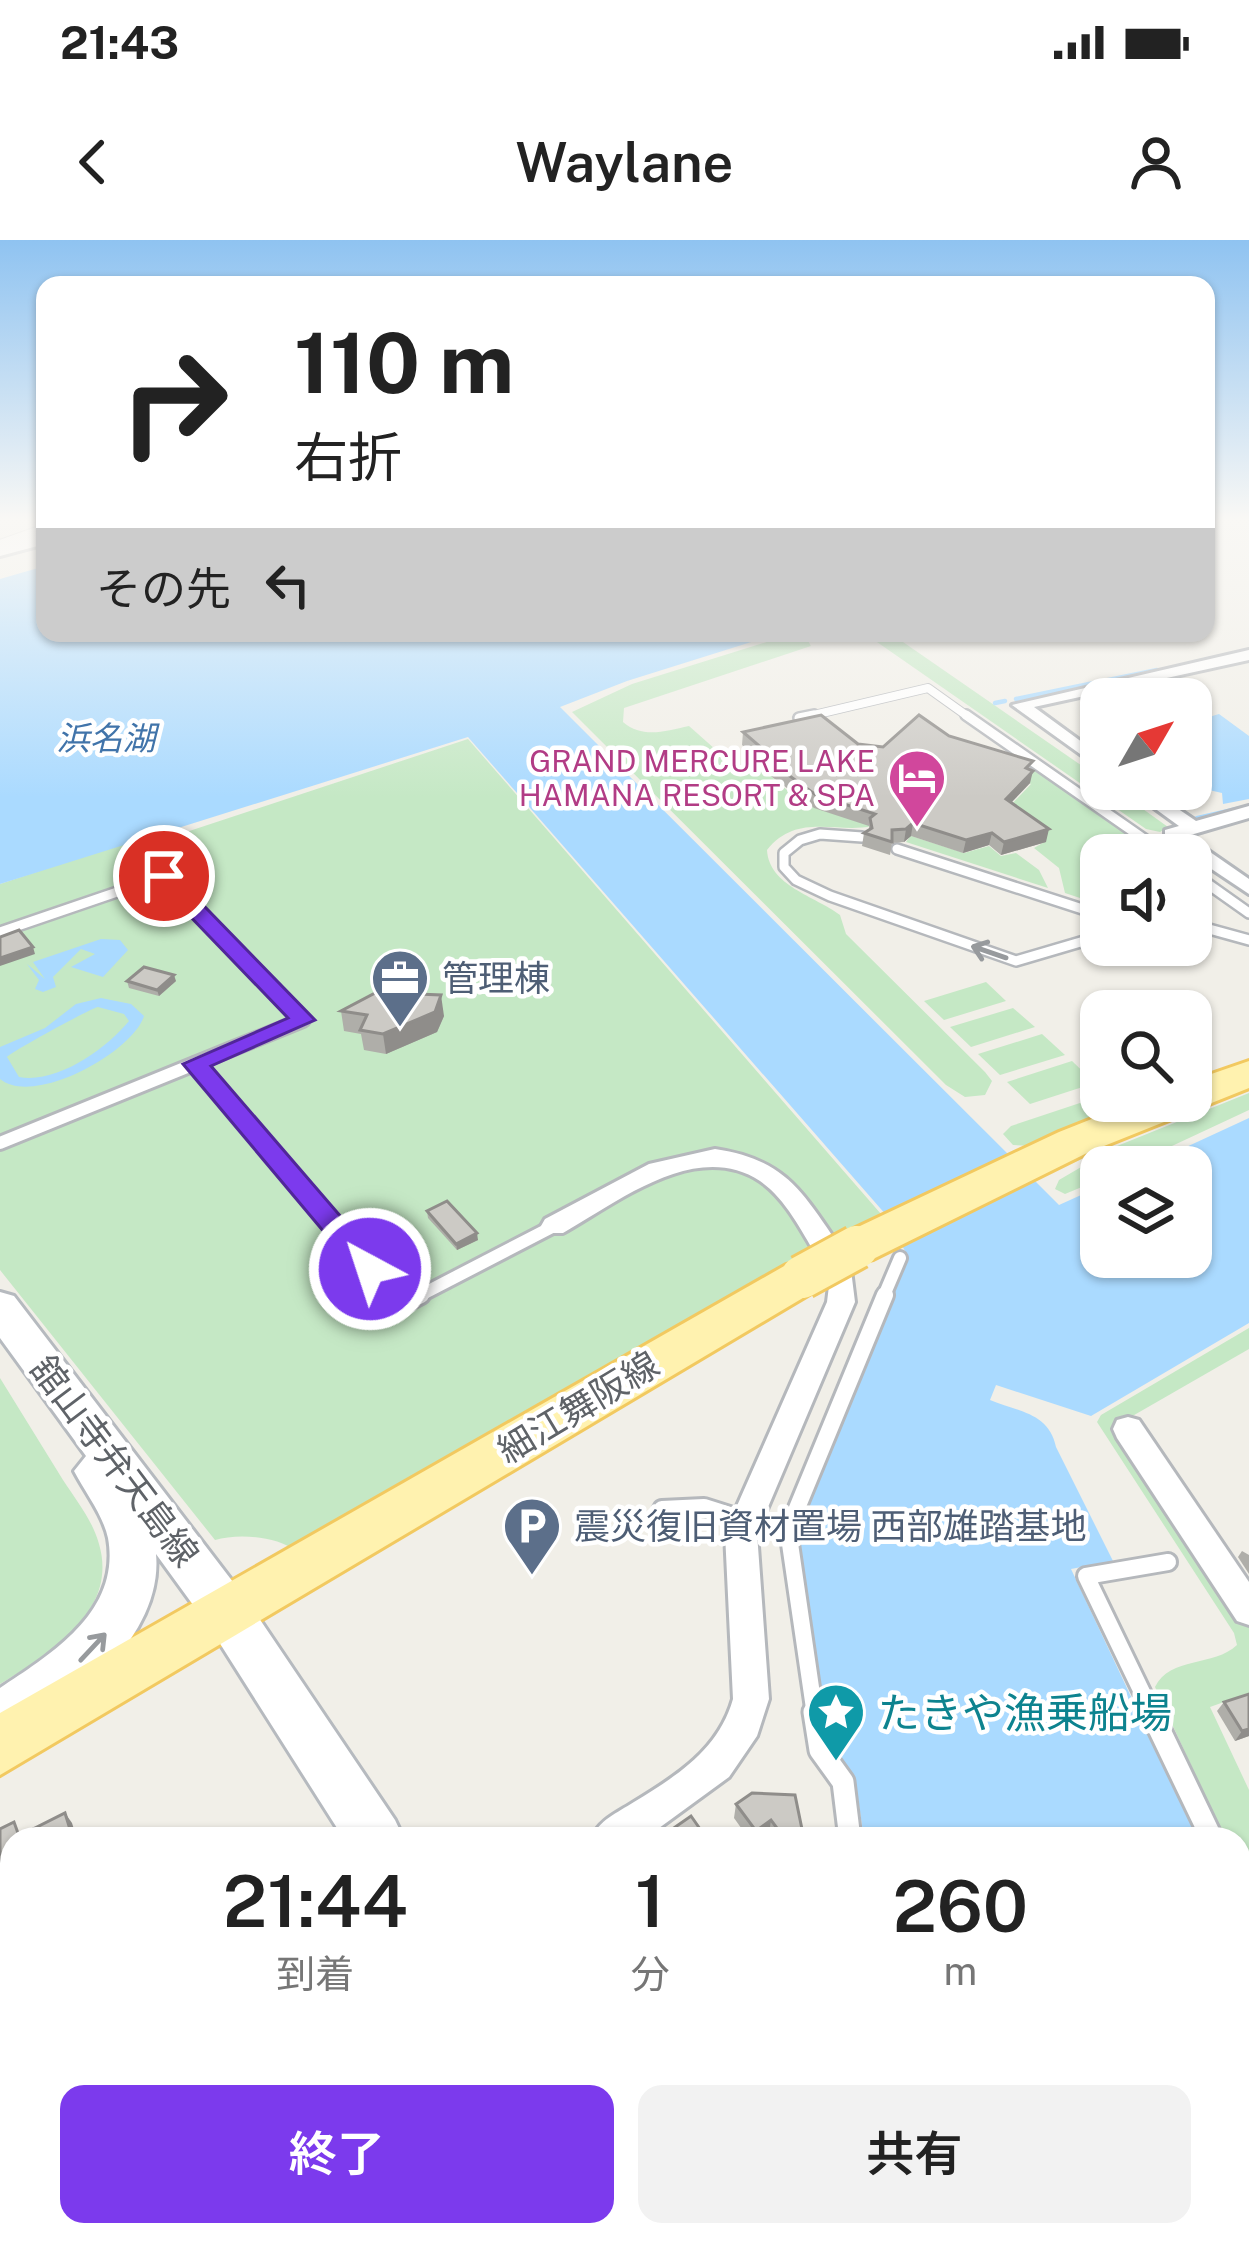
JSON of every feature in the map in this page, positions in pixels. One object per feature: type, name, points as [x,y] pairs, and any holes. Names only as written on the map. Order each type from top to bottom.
[{"type":"main road","points":[[1212,1087],[1249,1074]]},
{"type":"main road","name":"細江舞阪線","points":[[0,1746],[851,1257],[1033,1162],[1125,1122]]},
{"type":"main road","name":"舘山寺弁天島線","points":[[0,1307],[229,1615],[368,1827]]},
{"type":"main road","points":[[0,1717],[90,1652],[118,1614],[132,1575],[131,1539],[125,1523],[32,1350]]},
{"type":"street","points":[[1144,678],[1249,655]]},
{"type":"street","points":[[1080,692],[1020,705],[1080,749]]},
{"type":"street","points":[[1168,810],[1191,826]]},
{"type":"street","points":[[1249,812],[1172,833],[1249,888]]},
{"type":"street","points":[[554,1226],[681,1161],[714,1157],[766,1173],[851,1257],[842,1302],[745,1520],[738,1551],[751,1699],[748,1721],[722,1762],[627,1827]]},
{"type":"street","points":[[1128,1430],[1249,1610]]},
{"type":"lane","points":[[799,718],[928,688],[1137,834]]},
{"type":"lane","points":[[862,837],[827,833],[804,837],[784,853],[784,867],[796,880],[830,896],[1016,961],[1080,942]]},
{"type":"lane","points":[[897,849],[1080,908]]},
{"type":"lane","points":[[0,932],[164,876],[303,1020],[0,1143]]},
{"type":"lane","points":[[1212,887],[1249,913]]},
{"type":"lane","points":[[1212,930],[1249,940]]},
{"type":"lane","points":[[195,1064],[402,1306],[554,1226]]},
{"type":"lane","points":[[849,1827],[843,1782],[820,1750],[788,1530],[851,1257]]},
{"type":"lane","points":[[662,1509],[704,1507],[745,1520]]},
{"type":"lane","points":[[1168,1562],[1086,1576],[1206,1827]]},
{"type":"green space","points":[[767,642],[809,642],[811,646],[624,708],[623,722],[646,732],[689,726],[742,773],[767,768],[803,804],[872,826],[791,831],[767,850],[770,862],[784,881],[840,915],[846,934],[985,1072],[992,1081],[985,1095],[965,1097],[946,1085],[572,712],[632,684]]},
{"type":"green space","points":[[877,642],[903,642],[1080,764],[1080,783]]},
{"type":"green space","points":[[468,739],[881,1214],[296,1551],[257,1537],[215,1540],[0,1270],[0,884],[136,839],[156,842]]},
{"type":"green space","points":[[1036,769],[1080,800],[1080,810],[1095,810],[1130,834],[1080,834],[1080,898],[1065,893],[1059,868],[1034,848],[1046,841],[999,807],[1010,806],[1031,784],[1024,781]]},
{"type":"green space","points":[[1119,810],[1144,810],[1168,827],[1160,832],[1146,829]]},
{"type":"green space","points":[[902,833],[964,853],[989,846],[1001,856],[1016,853],[1039,870],[1048,888],[906,842],[909,838]]},
{"type":"green space","points":[[986,982],[1006,1001],[944,1020],[924,1001]]},
{"type":"green space","points":[[1013,1008],[1035,1027],[971,1047],[950,1027]]},
{"type":"green space","points":[[1042,1034],[1065,1055],[1000,1075],[978,1054]]},
{"type":"green space","points":[[1072,1061],[1080,1069],[1080,1088],[1030,1104],[1007,1082]]},
{"type":"green space","points":[[1249,1093],[1249,1110],[1172,1146],[1117,1146],[1177,1122],[1212,1122],[1212,1108]]},
{"type":"green space","points":[[1080,1103],[1080,1122],[1092,1122],[1034,1146],[1013,1145],[1003,1134],[1011,1126]]},
{"type":"green space","points":[[1080,1168],[1080,1188],[1065,1194],[1055,1189],[1059,1180]]},
{"type":"green space","points":[[1249,1328],[1249,1349],[1129,1418],[1249,1625],[1249,1693],[1210,1707],[1249,1790],[1249,1827],[1219,1827],[1155,1687],[1171,1670],[1227,1652],[1237,1645],[1234,1633],[1097,1422],[1101,1415]]},
{"type":"green space","points":[[0,1378],[88,1519],[99,1544],[102,1568],[99,1590],[75,1629],[0,1684]]},
{"type":"water","name":"浜名湖","points":[[0,611],[36,611],[36,642],[751,642],[560,707],[1059,1205],[1080,1196],[1080,1278],[1212,1278],[1212,1146],[1188,1146],[1249,1118],[1249,1323],[1091,1416],[996,1385],[990,1400],[1031,1415],[1047,1427],[1113,1561],[1071,1569],[1192,1827],[862,1827],[855,1778],[829,1742],[797,1531],[908,1257],[887,1216],[468,737],[0,884]]},
{"type":"water","points":[[1219,714],[1249,736],[1249,799],[1223,804],[1222,793],[1212,791],[1212,716]]},
{"type":"water","points":[[101,939],[120,940],[128,950],[103,977],[71,967],[95,954],[81,949],[53,977],[56,987],[43,992],[35,989],[39,980],[27,964],[45,979],[33,962]]},
{"type":"water","points":[[101,998],[131,1004],[144,1016],[122,1045],[81,1072],[35,1086],[15,1086],[0,1079],[0,1047],[45,1028],[76,1004]],"holes":[[[98,1007],[124,1014],[129,1021],[119,1032],[64,1070],[19,1077],[7,1057]]]},
{"type":"building","points":[[821,715],[858,744],[883,747],[919,715],[949,736],[1033,761],[1026,768],[1033,771],[1006,799],[1049,829],[1004,842],[992,833],[966,840],[913,823],[892,830],[892,842],[864,833],[872,828],[870,818],[875,814],[816,795],[773,764],[779,763],[743,732]]},
{"type":"building","points":[[19,930],[33,947],[0,958],[0,937]]},
{"type":"building","points":[[144,967],[174,975],[157,990],[127,981]]},
{"type":"building","points":[[406,984],[417,994],[441,995],[435,1012],[383,1034],[360,1030],[367,1015],[341,1011],[379,991]]},
{"type":"building","points":[[447,1201],[477,1233],[456,1244],[427,1211]]},
{"type":"building","points":[[1249,1694],[1249,1729],[1242,1731],[1224,1702]]},
{"type":"building","points":[[752,1793],[795,1795],[802,1827],[776,1827],[771,1820],[753,1827],[736,1804]]},
{"type":"building","points":[[65,1813],[69,1827],[37,1827]]},
{"type":"building","points":[[691,1816],[699,1827],[675,1827]]},
{"type":"waterway","points":[[1196,662],[1218,657]]},
{"type":"waterway","points":[[1016,699],[1157,670]]},
{"type":"waterway","points":[[995,703],[1005,701]]},
{"type":"waterway","points":[[1197,819],[1249,807]]},
{"type":"place","name":"GRAND MERCURE LAKE HAMANA RESORT & SPA","points":[[917,829]]},
{"type":"place","name":"管理棟","points":[[400,1029]]},
{"type":"place","name":"震災復旧資材置場 西部雄踏基地","points":[[532,1577]]},
{"type":"place","name":"たきや漁乗船場","points":[[836,1763]]},
{"type":"route","points":[[164,876],[303,1020],[195,1064],[370,1269]]}]
